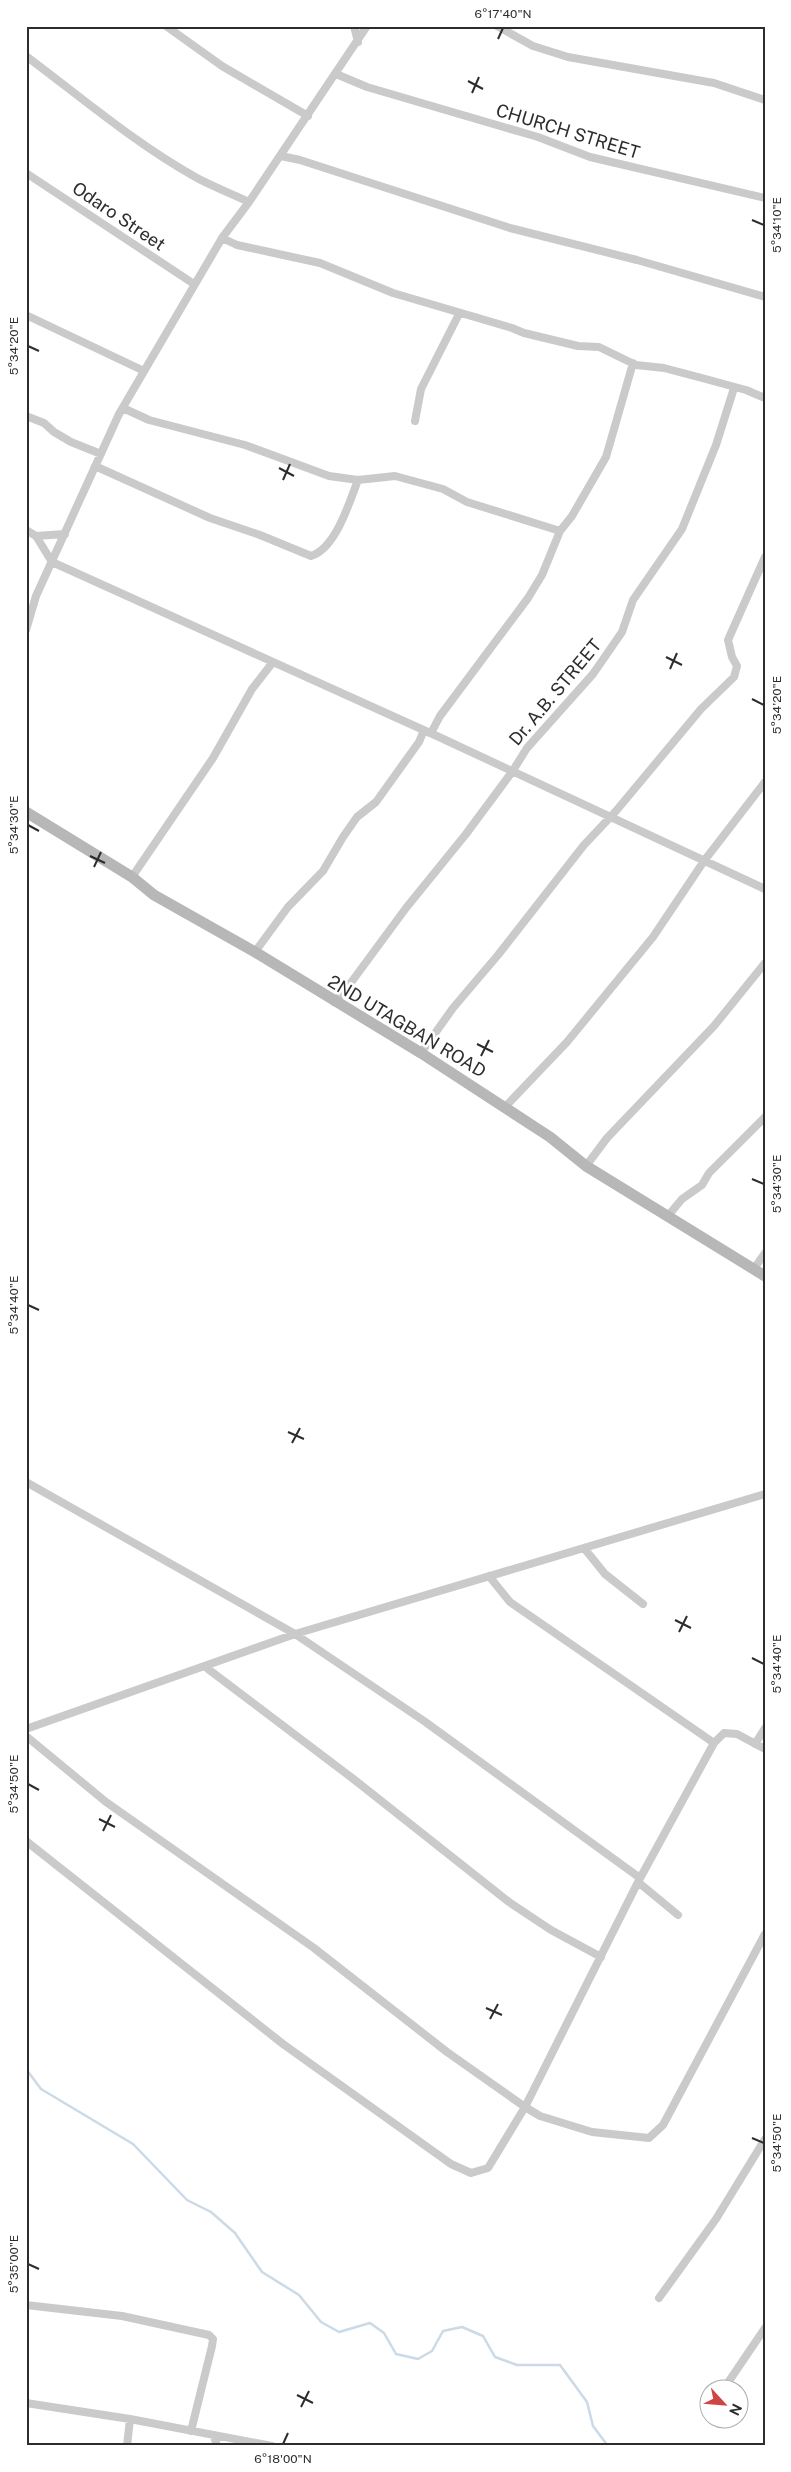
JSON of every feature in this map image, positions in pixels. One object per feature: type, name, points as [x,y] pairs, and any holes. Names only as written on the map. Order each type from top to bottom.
[{"type":"street","points":[[166,26],[222,66],[308,116]]},
{"type":"street","points":[[26,630],[34,604],[52,562],[123,408],[222,238],[250,202],[367,26]]},
{"type":"street","points":[[497,26],[533,46],[568,57],[714,83],[765,100]]},
{"type":"street","points":[[352,27],[358,42]]},
{"type":"street","points":[[26,56],[83,102],[152,149],[198,178],[250,202]]},
{"type":"street","name":"CHURCH STREET","points":[[336,74],[367,87],[538,137],[590,157],[681,180],[720,186],[765,198]]},
{"type":"street","points":[[281,156],[300,160],[510,228],[673,270],[765,297]]},
{"type":"street","name":"Odaro Street","points":[[26,173],[194,284]]},
{"type":"street","points":[[222,238],[238,245],[320,263],[393,293],[459,314],[578,346],[598,347],[644,367],[664,368],[765,398]]},
{"type":"street","points":[[415,420],[421,389],[459,314]]},
{"type":"street","points":[[26,315],[144,371]]},
{"type":"street","points":[[255,952],[288,906],[323,871],[343,836],[357,817],[376,802],[418,742],[440,716],[528,598],[542,576],[560,531],[572,516],[606,457],[632,363]]},
{"type":"street","name":"Dr. A.B. STREET","points":[[334,1002],[347,988],[512,772],[527,748],[561,712],[612,648],[622,632],[633,600],[682,529],[716,445],[734,388]]},
{"type":"street","points":[[123,408],[149,420],[187,428],[245,445],[329,476],[358,480],[396,476],[427,483],[458,495],[467,502],[560,531]]},
{"type":"street","points":[[26,416],[44,423],[54,432],[71,442],[101,454]]},
{"type":"street","points":[[96,466],[210,518],[260,535],[311,556],[320,553],[340,525],[358,480]]},
{"type":"street","points":[[26,530],[36,536],[52,562],[427,731],[765,889]]},
{"type":"street","points":[[36,536],[65,534]]},
{"type":"street","points":[[421,1053],[453,1008],[498,955],[584,845],[701,709],[734,677],[737,666],[732,657],[728,640],[765,557]]},
{"type":"street","points":[[26,600],[34,604]]},
{"type":"street","points":[[132,876],[213,758],[252,689],[273,662]]},
{"type":"street","points":[[506,1106],[566,1042],[653,937],[704,861],[765,782]]},
{"type":"street","name":"2ND UTAGBAN ROAD","points":[[26,812],[132,876],[154,895],[255,952],[506,1106],[550,1137],[586,1166],[752,1270],[765,1276]]},
{"type":"street","points":[[586,1166],[607,1138],[714,1026],[765,963]]},
{"type":"street","points":[[667,1217],[682,1199],[702,1184],[709,1173],[765,1117]]},
{"type":"street","points":[[752,1270],[765,1253]]},
{"type":"street","points":[[26,1482],[296,1634],[424,1721],[639,1880],[678,1915]]},
{"type":"street","points":[[26,1729],[296,1634],[765,1494]]},
{"type":"street","points":[[584,1548],[605,1574],[643,1604]]},
{"type":"street","points":[[488,1576],[510,1602],[714,1743]]},
{"type":"street","points":[[208,1669],[356,1781],[509,1902],[550,1930],[600,1957]]},
{"type":"street","points":[[755,1744],[765,1728]]},
{"type":"street","points":[[26,1841],[282,2044],[451,2164],[471,2173],[488,2168],[524,2107],[639,1880],[714,1743],[724,1733],[737,1734],[765,1749]]},
{"type":"street","points":[[26,1736],[106,1802],[314,1948],[447,2052],[524,2107],[540,2116],[592,2132],[649,2138],[663,2125],[765,1934]]},
{"type":"street","points":[[659,2298],[716,2218],[765,2139]]},
{"type":"street","points":[[26,2305],[122,2316],[209,2335],[213,2338],[191,2431]]},
{"type":"street","points":[[730,2380],[765,2328]]},
{"type":"street","points":[[26,2412],[27,2403],[130,2419],[272,2446]]},
{"type":"street","points":[[127,2446],[130,2419]]},
{"type":"street","points":[[214,2436],[218,2446]]},
{"type":"waterway","points":[[26,2069],[41,2089],[133,2144],[187,2200],[211,2212],[235,2233],[262,2272],[299,2295],[321,2322],[339,2332],[370,2323],[384,2333],[396,2354],[418,2359],[432,2351],[443,2331],[462,2327],[483,2336],[495,2357],[517,2365],[560,2365],[587,2402],[593,2426],[608,2446]]}]
